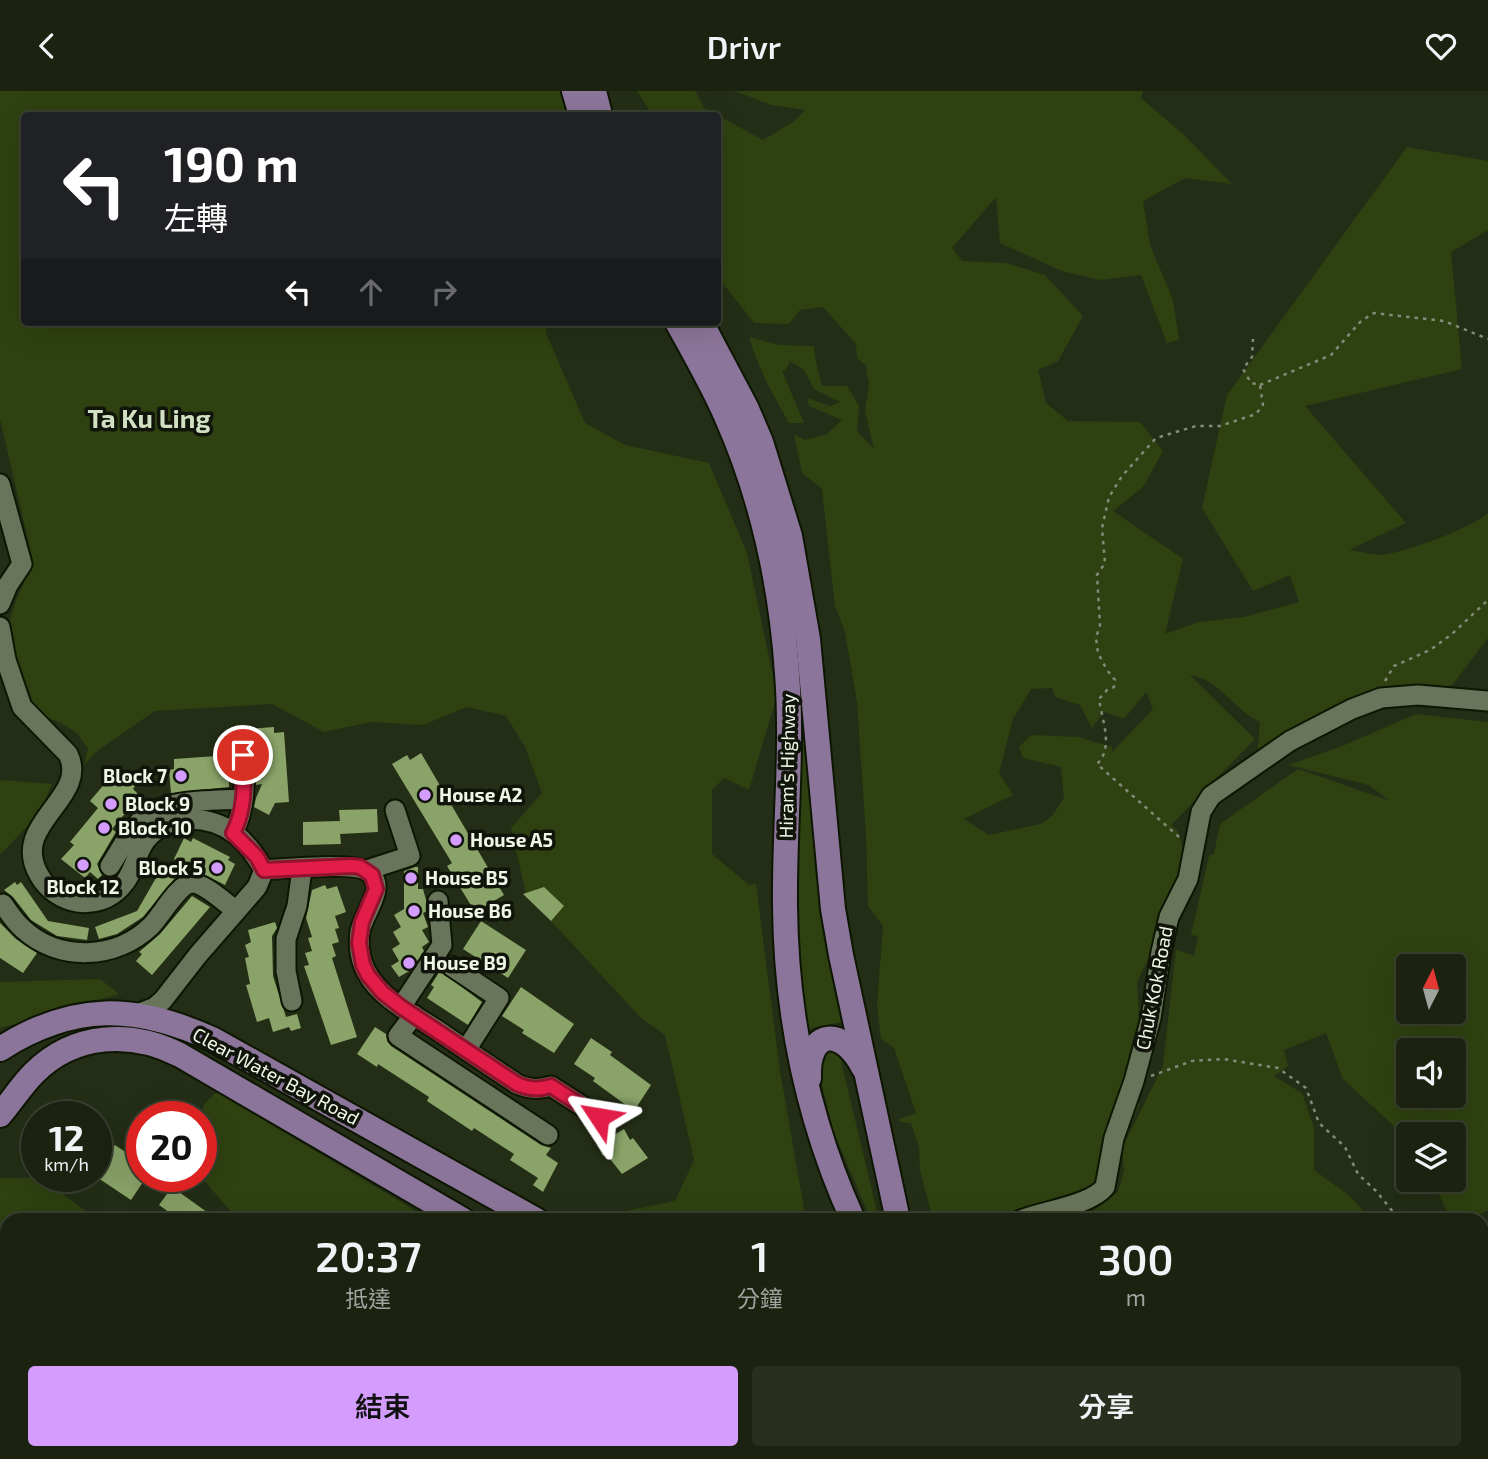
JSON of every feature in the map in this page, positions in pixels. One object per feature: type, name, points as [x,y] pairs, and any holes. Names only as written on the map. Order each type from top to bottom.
[{"type":"main road","name":"Hiram's Highway","points":[[679,326],[712,386],[740,449],[766,536],[777,590],[787,674],[789,734],[786,936],[796,1035],[813,1111],[828,1161],[850,1213]]},
{"type":"main road","name":"Hiram's Highway","points":[[703,326],[746,407],[761,442],[790,536],[809,651],[833,909],[897,1213]]},
{"type":"main road","name":"Clear Water Bay Road","points":[[0,1049],[43,1025],[99,1012],[137,1014],[191,1029],[524,1213]]},
{"type":"main road","points":[[813,1111],[809,1069],[813,1050],[818,1042],[835,1039],[844,1042],[858,1058],[867,1075]]},
{"type":"main road","name":"Clear Water Bay Road","points":[[0,1115],[25,1082],[43,1064],[61,1052],[96,1040],[138,1040],[180,1055],[451,1213]]},
{"type":"street","points":[[0,484],[9,550],[22,564],[8,585],[0,604]]},
{"type":"street","points":[[0,627],[6,660],[22,707],[68,754],[72,764],[68,787],[40,825],[33,846],[36,869],[51,891],[68,900],[82,903],[98,901],[112,895],[128,878],[149,837],[174,822],[199,819],[218,824],[233,833],[257,857],[264,870]]},
{"type":"street","name":"Chuk Kok Road","points":[[1043,1213],[1086,1199],[1102,1191],[1107,1181],[1114,1138],[1134,1081],[1151,1018],[1169,917],[1188,879],[1201,812],[1211,796],[1290,741],[1352,709],[1381,698],[1418,695],[1488,702]]},
{"type":"street","points":[[233,833],[241,819],[243,755]]},
{"type":"street","points":[[110,866],[141,820],[157,809],[177,804],[243,799]]},
{"type":"street","points":[[367,870],[410,856],[395,810]]},
{"type":"street","points":[[264,870],[352,866],[367,870],[372,875],[376,889],[362,922],[359,943],[363,965],[374,983],[408,1011],[517,1084],[540,1089],[551,1086],[599,1117]]},
{"type":"street","points":[[292,1001],[286,971],[286,939],[297,906],[302,869]]},
{"type":"street","points":[[137,1014],[155,1007],[163,1000],[257,887],[264,870]]},
{"type":"street","points":[[2,904],[15,922],[33,937],[54,948],[76,953],[100,952],[132,940],[151,926],[181,888],[190,883],[200,885],[236,911]]},
{"type":"street","points":[[439,901],[442,945],[398,1036],[548,1135]]},
{"type":"street","points":[[452,966],[499,997],[466,1050]]},
{"type":"street","points":[[184,974],[177,996],[177,1010],[191,1029]]},
{"type":"path","points":[[1253,339],[1252,357],[1242,369],[1251,383],[1260,385],[1331,355],[1361,321],[1374,313],[1444,321],[1488,339]]},
{"type":"path","points":[[1194,851],[1097,764],[1104,757],[1107,743],[1099,699],[1114,687],[1115,680],[1098,653],[1096,638],[1100,625],[1097,575],[1105,563],[1102,528],[1109,497],[1122,476],[1156,438],[1196,426],[1220,426],[1256,414],[1263,405],[1260,385]]},
{"type":"path","points":[[1381,698],[1385,681],[1394,666],[1430,650],[1452,634],[1488,600]]},
{"type":"path","points":[[1134,1081],[1192,1061],[1223,1059],[1278,1068],[1306,1088],[1319,1123],[1345,1147],[1358,1174],[1394,1213]]},
{"type":"green space","points":[[0,91],[567,91],[572,112],[21,112],[21,326],[546,326],[546,333],[585,423],[625,445],[709,463],[747,553],[777,695],[749,790],[724,778],[712,790],[712,854],[749,885],[756,884],[780,1071],[805,1213],[616,1213],[675,1201],[694,1160],[665,1035],[641,1018],[526,894],[511,828],[542,793],[525,747],[506,716],[467,707],[423,725],[371,722],[324,732],[272,704],[155,711],[97,751],[84,765],[88,749],[78,734],[61,723],[30,711],[18,694],[8,628],[33,561],[0,419]]},
{"type":"green space","points":[[637,91],[695,91],[704,108],[711,112],[650,112]]},
{"type":"green space","points":[[735,91],[1143,91],[1141,98],[1183,134],[1232,184],[1185,178],[1143,201],[1150,245],[1173,300],[1179,340],[1167,343],[1141,275],[1100,280],[1062,271],[1000,243],[996,197],[952,248],[962,261],[1006,263],[1045,275],[1083,316],[1058,361],[1038,370],[1046,403],[1068,421],[1140,422],[1163,451],[1143,487],[1113,511],[1183,559],[1165,634],[1199,622],[1244,617],[1299,602],[1290,575],[1253,591],[1202,508],[1227,395],[1407,147],[1488,161],[1488,230],[1451,252],[1462,369],[1305,406],[1406,523],[1349,550],[1381,555],[1405,550],[1453,532],[1488,513],[1488,638],[1447,692],[1350,708],[1257,758],[1260,722],[1210,682],[1190,675],[1255,739],[1171,825],[1178,831],[1193,884],[1156,943],[1137,982],[1139,1013],[1135,1044],[1153,1055],[1139,1087],[1139,1106],[1091,1204],[1053,1213],[1018,1213],[1016,1210],[1013,1213],[931,1213],[920,1170],[919,1147],[911,1123],[899,1122],[899,1119],[916,1113],[894,1048],[881,1039],[877,1005],[883,926],[868,906],[857,702],[845,632],[835,606],[822,489],[802,473],[794,434],[805,440],[827,434],[842,420],[809,406],[807,398],[830,406],[840,402],[814,389],[804,370],[790,361],[785,371],[782,371],[804,423],[789,423],[761,370],[749,337],[779,345],[814,346],[822,386],[847,386],[859,406],[857,431],[874,449],[865,411],[869,385],[866,365],[857,358],[856,344],[823,307],[800,310],[789,324],[754,323],[721,281],[721,118],[763,140],[793,122],[805,110],[771,105]],"holes":[[[1052,688],[1055,697],[1080,705],[1092,728],[1104,712],[1124,719],[1146,692],[1153,709],[1112,752],[1112,747],[1078,737],[1031,735],[1019,747],[1023,758],[1061,767],[1064,798],[1052,816],[1041,824],[989,835],[964,819],[1013,795],[999,773],[1013,719],[1031,689]]]},
{"type":"green space","points":[[797,652],[821,918],[841,1022],[803,1030],[793,949]]},
{"type":"green space","points":[[1416,714],[1488,722],[1488,1210],[1482,1213],[1448,1213],[1438,1192],[1466,1192],[1466,1122],[1396,1122],[1396,1128],[1343,1079],[1326,1033],[1284,1050],[1288,1066],[1274,1076],[1302,1093],[1314,1128],[1314,1170],[1351,1197],[1365,1213],[1090,1213],[1118,1192],[1124,1170],[1122,1148],[1163,1066],[1176,949],[1194,956],[1198,936],[1191,935],[1209,856],[1214,854],[1220,824],[1298,769],[1390,801],[1369,785],[1288,765],[1340,747]]},
{"type":"green space","points":[[0,780],[52,784],[39,814],[0,855]]},
{"type":"green space","points":[[100,979],[119,994],[0,1028],[0,982]]},
{"type":"green space","points":[[829,1051],[839,1055],[877,1213],[868,1213],[833,1130],[817,1063],[819,1057]]},
{"type":"green space","points":[[216,1092],[419,1213],[232,1213],[214,1192],[217,1192],[217,1101],[208,1101]]},
{"type":"green space","points":[[0,1178],[21,1178],[21,1192],[60,1192],[88,1213],[0,1213]]},
{"type":"building","points":[[274,727],[274,733],[284,732],[289,802],[275,803],[269,815],[254,807],[262,784],[256,785],[255,754],[250,746],[249,729]]},
{"type":"building","points":[[421,753],[504,895],[475,912],[447,866],[452,863],[392,764],[407,755],[410,760]]},
{"type":"building","points":[[231,755],[232,780],[229,780],[229,787],[171,793],[169,770],[174,769],[174,759]]},
{"type":"building","points":[[118,768],[137,783],[133,789],[138,798],[112,829],[116,832],[97,864],[102,875],[98,879],[90,872],[85,878],[61,859],[74,845],[70,842],[98,808],[90,801]]},
{"type":"building","points":[[377,809],[378,832],[340,834],[341,844],[303,845],[303,822],[340,821],[339,810]]},
{"type":"building","points":[[184,838],[191,842],[193,838],[230,857],[228,860],[235,864],[225,885],[174,859]]},
{"type":"building","points":[[418,867],[418,889],[423,889],[426,900],[427,911],[423,913],[428,927],[422,930],[429,942],[422,947],[424,951],[411,970],[399,977],[391,966],[399,961],[392,949],[400,944],[393,932],[401,927],[394,915],[404,909],[404,871]]},
{"type":"building","points":[[160,871],[164,874],[166,871],[175,878],[143,917],[117,934],[99,939],[95,927],[137,911]]},
{"type":"building","points":[[15,882],[17,885],[21,882],[48,921],[89,928],[87,940],[57,936],[31,920],[4,890]]},
{"type":"building","points":[[325,885],[327,889],[337,886],[346,912],[335,916],[339,928],[335,929],[339,942],[332,944],[336,956],[332,958],[357,1037],[331,1045],[304,966],[309,965],[305,953],[312,951],[308,938],[312,937],[306,918],[312,890]]},
{"type":"building","points":[[544,887],[564,906],[551,921],[523,894]]},
{"type":"building","points":[[192,896],[210,907],[152,975],[136,961],[142,954],[139,952],[160,934]]},
{"type":"building","points":[[481,921],[526,950],[508,978],[463,949]]},
{"type":"building","points":[[275,922],[277,928],[272,936],[273,976],[286,1017],[297,1014],[301,1028],[291,1031],[289,1027],[273,1032],[269,1018],[257,1022],[246,985],[250,984],[245,958],[249,957],[245,945],[251,942],[248,930]]},
{"type":"building","points":[[0,923],[16,939],[37,953],[23,973],[0,958]]},
{"type":"building","points":[[440,971],[482,1002],[468,1025],[427,998]]},
{"type":"building","points":[[521,987],[574,1024],[554,1053],[522,1033],[524,1030],[502,1016]]},
{"type":"building","points":[[375,1027],[386,1034],[391,1046],[541,1145],[551,1148],[546,1155],[558,1163],[543,1192],[533,1185],[538,1178],[510,1160],[514,1154],[474,1128],[472,1131],[427,1101],[429,1097],[378,1064],[377,1067],[357,1054]]},
{"type":"building","points":[[591,1038],[651,1085],[634,1111],[574,1064]]},
{"type":"building","points":[[624,1129],[630,1140],[633,1138],[648,1158],[622,1174],[606,1154],[603,1156],[597,1145]]},
{"type":"building","points":[[115,1145],[126,1152],[126,1192],[136,1192],[131,1200],[112,1187],[112,1150]]},
{"type":"building","points":[[168,1192],[179,1192],[208,1213],[170,1213],[159,1205]]},
{"type":"place","name":"Block 7","points":[[181,776]]},
{"type":"place","name":"House A2","points":[[425,795]]},
{"type":"place","name":"Block 9","points":[[111,804]]},
{"type":"place","name":"Block 10","points":[[104,828]]},
{"type":"place","name":"House A5","points":[[456,840]]},
{"type":"place","name":"Block 12","points":[[83,865]]},
{"type":"place","name":"Block 5","points":[[217,868]]},
{"type":"place","name":"House B5","points":[[411,878]]},
{"type":"place","name":"House B6","points":[[414,911]]},
{"type":"place","name":"House B9","points":[[409,963]]},
{"type":"district","name":"Ta Ku Ling","points":[[149,419]]},
{"type":"route","points":[[243,755],[241,819],[233,833],[257,857],[264,870],[352,866],[367,870],[372,875],[376,889],[362,922],[359,943],[363,965],[382,992],[517,1084],[540,1089],[551,1086],[599,1117]]}]
